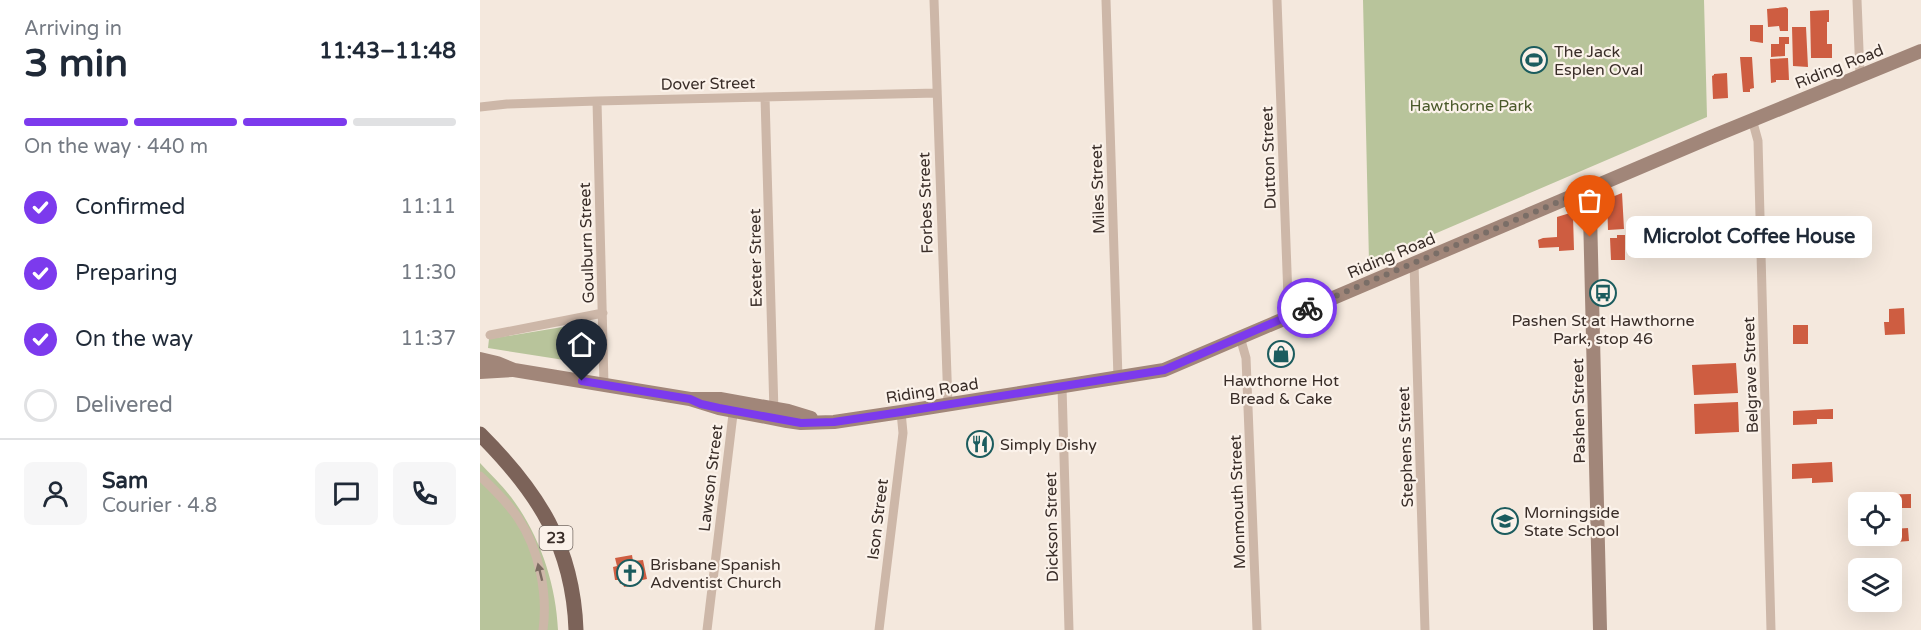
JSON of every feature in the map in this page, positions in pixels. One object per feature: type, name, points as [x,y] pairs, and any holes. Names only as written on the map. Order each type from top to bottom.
[{"type":"main road","name":"Riding Road","points":[[480,359],[514,370],[690,399],[701,404],[734,406],[774,413],[801,423],[834,422],[1164,370],[1752,119],[1921,51]]},
{"type":"main road","name":"Pashen Street","points":[[1582,192],[1590,213],[1600,630]]},
{"type":"main road","name":"Riding Road","points":[[485,372],[514,370]]},
{"type":"main road","points":[[480,383],[485,372]]},
{"type":"main road","name":"23","points":[[480,433],[526,485],[548,520],[570,577],[576,630]]},
{"type":"street","name":"Forbes Street","points":[[934,0],[948,405]]},
{"type":"street","name":"Miles Street","points":[[1107,0],[1118,378]]},
{"type":"street","name":"Dutton Street","points":[[1277,0],[1288,298],[1293,314]]},
{"type":"street","points":[[1857,0],[1860,75]]},
{"type":"street","name":"Dover Street","points":[[480,107],[597,101],[937,93]]},
{"type":"street","name":"Exeter Street","points":[[765,97],[774,413]]},
{"type":"street","name":"Goulburn Street","points":[[597,101],[604,385]]},
{"type":"street","name":"Belgrave Street","points":[[1752,119],[1758,141],[1771,630]]},
{"type":"street","name":"Stephens Street","points":[[1414,263],[1425,630]]},
{"type":"street","points":[[490,335],[603,313]]},
{"type":"street","name":"Monmouth Street","points":[[1240,337],[1246,358],[1257,630]]},
{"type":"street","name":"Dickson Street","points":[[1062,387],[1069,630]]},
{"type":"street","name":"Lawson Street","points":[[707,630],[734,406]]},
{"type":"street","name":"Ison Street","points":[[879,630],[903,433],[901,412]]},
{"type":"street","points":[[480,476],[518,518],[528,536],[540,571],[545,602],[543,630]]},
{"type":"green space","name":"Hawthorne Park","points":[[1363,0],[1704,0],[1707,117],[1369,262]]},
{"type":"green space","points":[[587,323],[592,332],[594,360],[590,364],[488,348],[489,339]]},
{"type":"green space","points":[[480,463],[511,497],[538,543],[550,577],[558,630],[480,630]]},
{"type":"building","points":[[1786,7],[1788,9],[1788,31],[1780,31],[1779,26],[1768,27],[1767,9]]},
{"type":"building","points":[[1829,10],[1827,44],[1832,44],[1832,58],[1811,58],[1810,11]]},
{"type":"building","points":[[1750,25],[1763,25],[1763,43],[1750,41]]},
{"type":"building","points":[[1792,27],[1806,27],[1808,67],[1793,66]]},
{"type":"building","points":[[1779,37],[1789,37],[1789,44],[1785,44],[1785,56],[1771,57],[1771,44],[1779,44]]},
{"type":"building","points":[[1740,57],[1752,57],[1754,88],[1750,89],[1750,92],[1743,92]]},
{"type":"building","points":[[1788,58],[1789,80],[1776,80],[1771,83],[1770,59]]},
{"type":"building","points":[[1727,73],[1728,98],[1713,99],[1712,76]]},
{"type":"building","points":[[1622,193],[1624,229],[1608,230],[1607,199]]},
{"type":"building","points":[[1570,213],[1573,216],[1574,250],[1559,251],[1559,247],[1539,248],[1538,240],[1557,237],[1557,217]]},
{"type":"building","points":[[1617,235],[1625,235],[1625,260],[1611,260],[1610,238],[1617,238]]},
{"type":"building","points":[[1904,308],[1905,334],[1885,335],[1884,322],[1889,322],[1889,309]]},
{"type":"building","points":[[1793,325],[1808,325],[1808,344],[1793,344]]},
{"type":"building","points":[[1736,363],[1738,393],[1694,395],[1692,365]]},
{"type":"building","points":[[1738,402],[1739,432],[1695,434],[1694,404]]},
{"type":"building","points":[[1833,409],[1833,419],[1817,419],[1817,424],[1793,425],[1793,411]]},
{"type":"building","points":[[1832,462],[1833,482],[1812,483],[1812,478],[1792,479],[1792,464]]},
{"type":"building","points":[[1902,494],[1911,494],[1911,508],[1902,508]]},
{"type":"building","points":[[1902,528],[1908,528],[1909,541],[1902,542]]},
{"type":"building","name":"Brisbane Spanish Adventist Church","points":[[632,555],[633,561],[643,560],[647,579],[624,587],[623,583],[620,584],[619,580],[615,580],[613,567],[617,566],[615,558]]},
{"type":"way so far","points":[[1307,308],[1582,192],[1590,213],[1590,237]]},
{"type":"place","name":"The Jack Esplen Oval","points":[[1534,60]]},
{"type":"place","name":"Microlot Coffee House","points":[[1590,237]]},
{"type":"place","name":"Pashen St at Hawthorne Park, stop 46","points":[[1603,293]]},
{"type":"place","name":"Hawthorne Hot Bread & Cake","points":[[1281,354]]},
{"type":"place","name":"Simply Dishy","points":[[980,444]]},
{"type":"place","name":"Morningside State School","points":[[1505,521]]},
{"type":"place","name":"Brisbane Spanish Adventist Church","points":[[630,573]]},
{"type":"route","points":[[582,381],[690,399],[701,404],[787,421],[834,422],[1164,370],[1307,308]]}]
